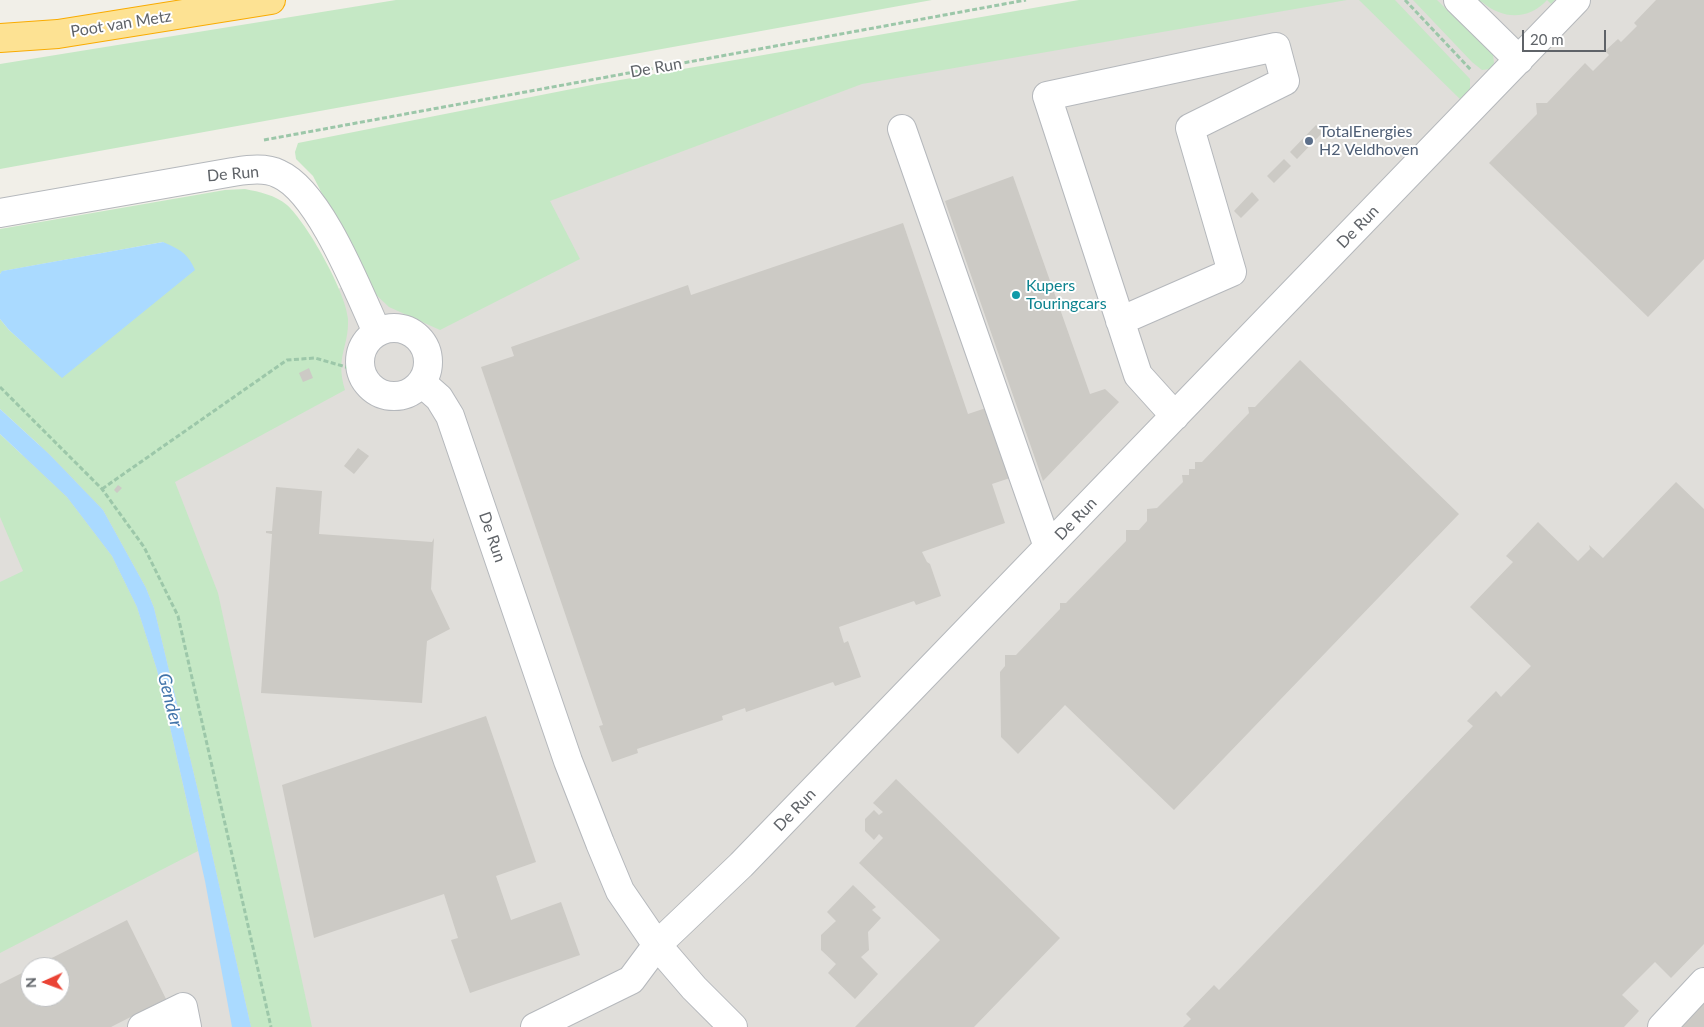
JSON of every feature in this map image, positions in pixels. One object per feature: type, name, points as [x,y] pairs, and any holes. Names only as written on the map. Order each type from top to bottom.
[{"type":"highway","name":"Poot van Metz","points":[[0,38],[58,34],[270,0]]},
{"type":"highway","points":[[0,49],[58,34]]},
{"type":"street","points":[[1458,0],[1519,60]]},
{"type":"street","name":"De Run","points":[[542,1026],[631,980],[658,945],[741,865],[1576,0]]},
{"type":"street","points":[[1120,321],[1232,272],[1190,128],[1285,81],[1276,47],[1046,96],[1138,376],[1175,416]]},
{"type":"street","points":[[902,130],[1048,547]]},
{"type":"street","name":"De Run","points":[[0,213],[253,169],[277,173],[293,182],[309,199],[346,265],[377,332]]},
{"type":"street","points":[[392,328],[407,330],[420,340],[427,353],[428,369],[422,383],[407,395],[388,397],[370,388],[360,371],[360,356],[366,342],[377,332],[392,328]]},
{"type":"street","name":"De Run","points":[[422,383],[439,398],[450,416],[568,761],[620,891],[658,945],[694,988],[733,1027]]},
{"type":"street","points":[[1662,1027],[1704,982]]},
{"type":"street","points":[[142,1027],[183,1007],[187,1027]]},
{"type":"path","name":"De Run","points":[[286,136],[1026,0]]},
{"type":"path","points":[[1404,0],[1464,64],[1491,89]]},
{"type":"path","points":[[102,489],[287,360],[315,358],[360,371]]},
{"type":"path","points":[[0,388],[102,489],[144,547],[178,616],[271,1027]]},
{"type":"shaded area","points":[[1164,0],[1704,0],[1704,1027],[0,1027],[0,466],[363,276],[586,97]]},
{"type":"green space","points":[[396,0],[932,0],[0,169],[0,64]]},
{"type":"green space","points":[[1079,0],[1347,0],[862,84],[550,201],[580,259],[440,330],[389,307],[371,290],[313,176],[296,159],[295,152],[298,143],[597,84]]},
{"type":"green space","points":[[1359,0],[1395,0],[1470,79],[1470,89],[1461,100]]},
{"type":"green space","points":[[1413,0],[1437,0],[1493,55],[1494,63],[1490,69],[1482,70],[1472,62]]},
{"type":"green space","points":[[1474,0],[1547,0],[1532,12],[1515,15],[1498,12],[1482,2],[1479,5]]},
{"type":"green space","points":[[1547,0],[1555,0],[1551,4]]},
{"type":"green space","points":[[245,189],[272,196],[287,205],[315,242],[333,276],[346,307],[348,319],[347,338],[341,369],[345,390],[175,482],[218,593],[312,1027],[251,1027],[198,791],[154,608],[146,588],[103,510],[49,454],[0,409],[0,319],[9,330],[62,377],[194,270],[163,242],[3,271],[0,274],[0,229],[225,190]]},
{"type":"green space","points":[[0,434],[67,497],[112,556],[137,607],[157,670],[198,851],[0,953],[0,582],[23,571],[0,517]]},
{"type":"water","points":[[163,242],[182,252],[189,259],[195,270],[62,378],[9,330],[0,319],[0,274],[2,271]]},
{"type":"water","name":"Gender","points":[[0,409],[49,454],[103,510],[146,588],[154,608],[198,791],[251,1027],[232,1027],[205,881],[157,670],[137,607],[112,556],[67,497],[0,434]]},
{"type":"building","points":[[1656,0],[1704,0],[1704,259],[1648,317],[1489,163],[1537,114],[1536,103],[1547,103],[1585,63],[1593,71],[1609,55],[1605,51],[1618,39],[1621,42],[1637,26],[1634,23]]},
{"type":"building","points":[[1316,125],[1323,132],[1297,159],[1290,152]]},
{"type":"building","points":[[1284,159],[1291,166],[1274,183],[1267,176]]},
{"type":"building","name":"Kupers Touringcars","points":[[1013,176],[1090,394],[1105,389],[1119,402],[1043,481],[945,201]]},
{"type":"building","points":[[1252,192],[1259,200],[1241,218],[1234,211]]},
{"type":"building","points":[[903,223],[968,414],[989,407],[1013,477],[992,484],[1005,523],[922,552],[930,564],[941,596],[916,605],[914,601],[839,627],[844,643],[848,641],[861,677],[835,686],[833,682],[746,712],[745,708],[722,716],[723,720],[637,749],[638,753],[612,762],[599,726],[603,725],[481,367],[514,356],[511,347],[688,285],[691,295]]},
{"type":"building","points":[[1300,360],[1459,514],[1174,810],[1065,705],[1018,754],[1001,737],[1000,672],[1005,666],[1005,655],[1016,655],[1060,609],[1060,603],[1066,603],[1126,541],[1126,530],[1139,530],[1147,521],[1147,509],[1157,508],[1183,482],[1182,475],[1189,475],[1189,469],[1195,469],[1195,462],[1202,462],[1249,413],[1248,407],[1255,407]]},
{"type":"building","points":[[309,368],[313,378],[303,382],[299,373]]},
{"type":"building","points":[[358,448],[369,456],[354,474],[344,466]]},
{"type":"building","points":[[1676,482],[1704,509],[1704,944],[1671,978],[1655,962],[1622,995],[1639,1011],[1624,1027],[1183,1027],[1191,1019],[1186,1014],[1214,985],[1219,990],[1473,726],[1467,721],[1496,691],[1501,697],[1531,666],[1470,607],[1513,562],[1506,556],[1538,522],[1578,561],[1590,549],[1589,545],[1603,558]]},
{"type":"building","points":[[118,485],[122,488],[117,493],[114,490]]},
{"type":"building","points":[[276,487],[322,491],[319,534],[432,542],[434,538],[431,589],[450,629],[427,641],[422,703],[261,693],[272,534],[266,533],[266,531],[272,531]]},
{"type":"building","points":[[486,716],[536,862],[496,876],[511,920],[561,902],[580,955],[470,993],[451,940],[458,938],[444,894],[314,938],[282,785]]},
{"type":"building","points":[[896,779],[1060,938],[974,1027],[855,1027],[940,940],[859,863],[883,838],[879,834],[874,840],[865,831],[865,819],[874,810],[879,815],[883,812],[873,803]]},
{"type":"building","points":[[853,885],[876,907],[872,910],[881,918],[868,932],[869,950],[861,957],[878,974],[855,999],[828,973],[836,964],[821,950],[821,935],[836,921],[827,912]]},
{"type":"building","points":[[127,920],[166,999],[111,1027],[0,1027],[0,984],[20,974],[20,1007],[70,1007],[70,957],[54,957]]},
{"type":"building","points":[[1704,1001],[1704,1027],[1679,1027]]},
{"type":"place","name":"TotalEnergies H2 Veldhoven","points":[[1309,141]]},
{"type":"place","name":"Kupers Touringcars","points":[[1016,295]]}]
